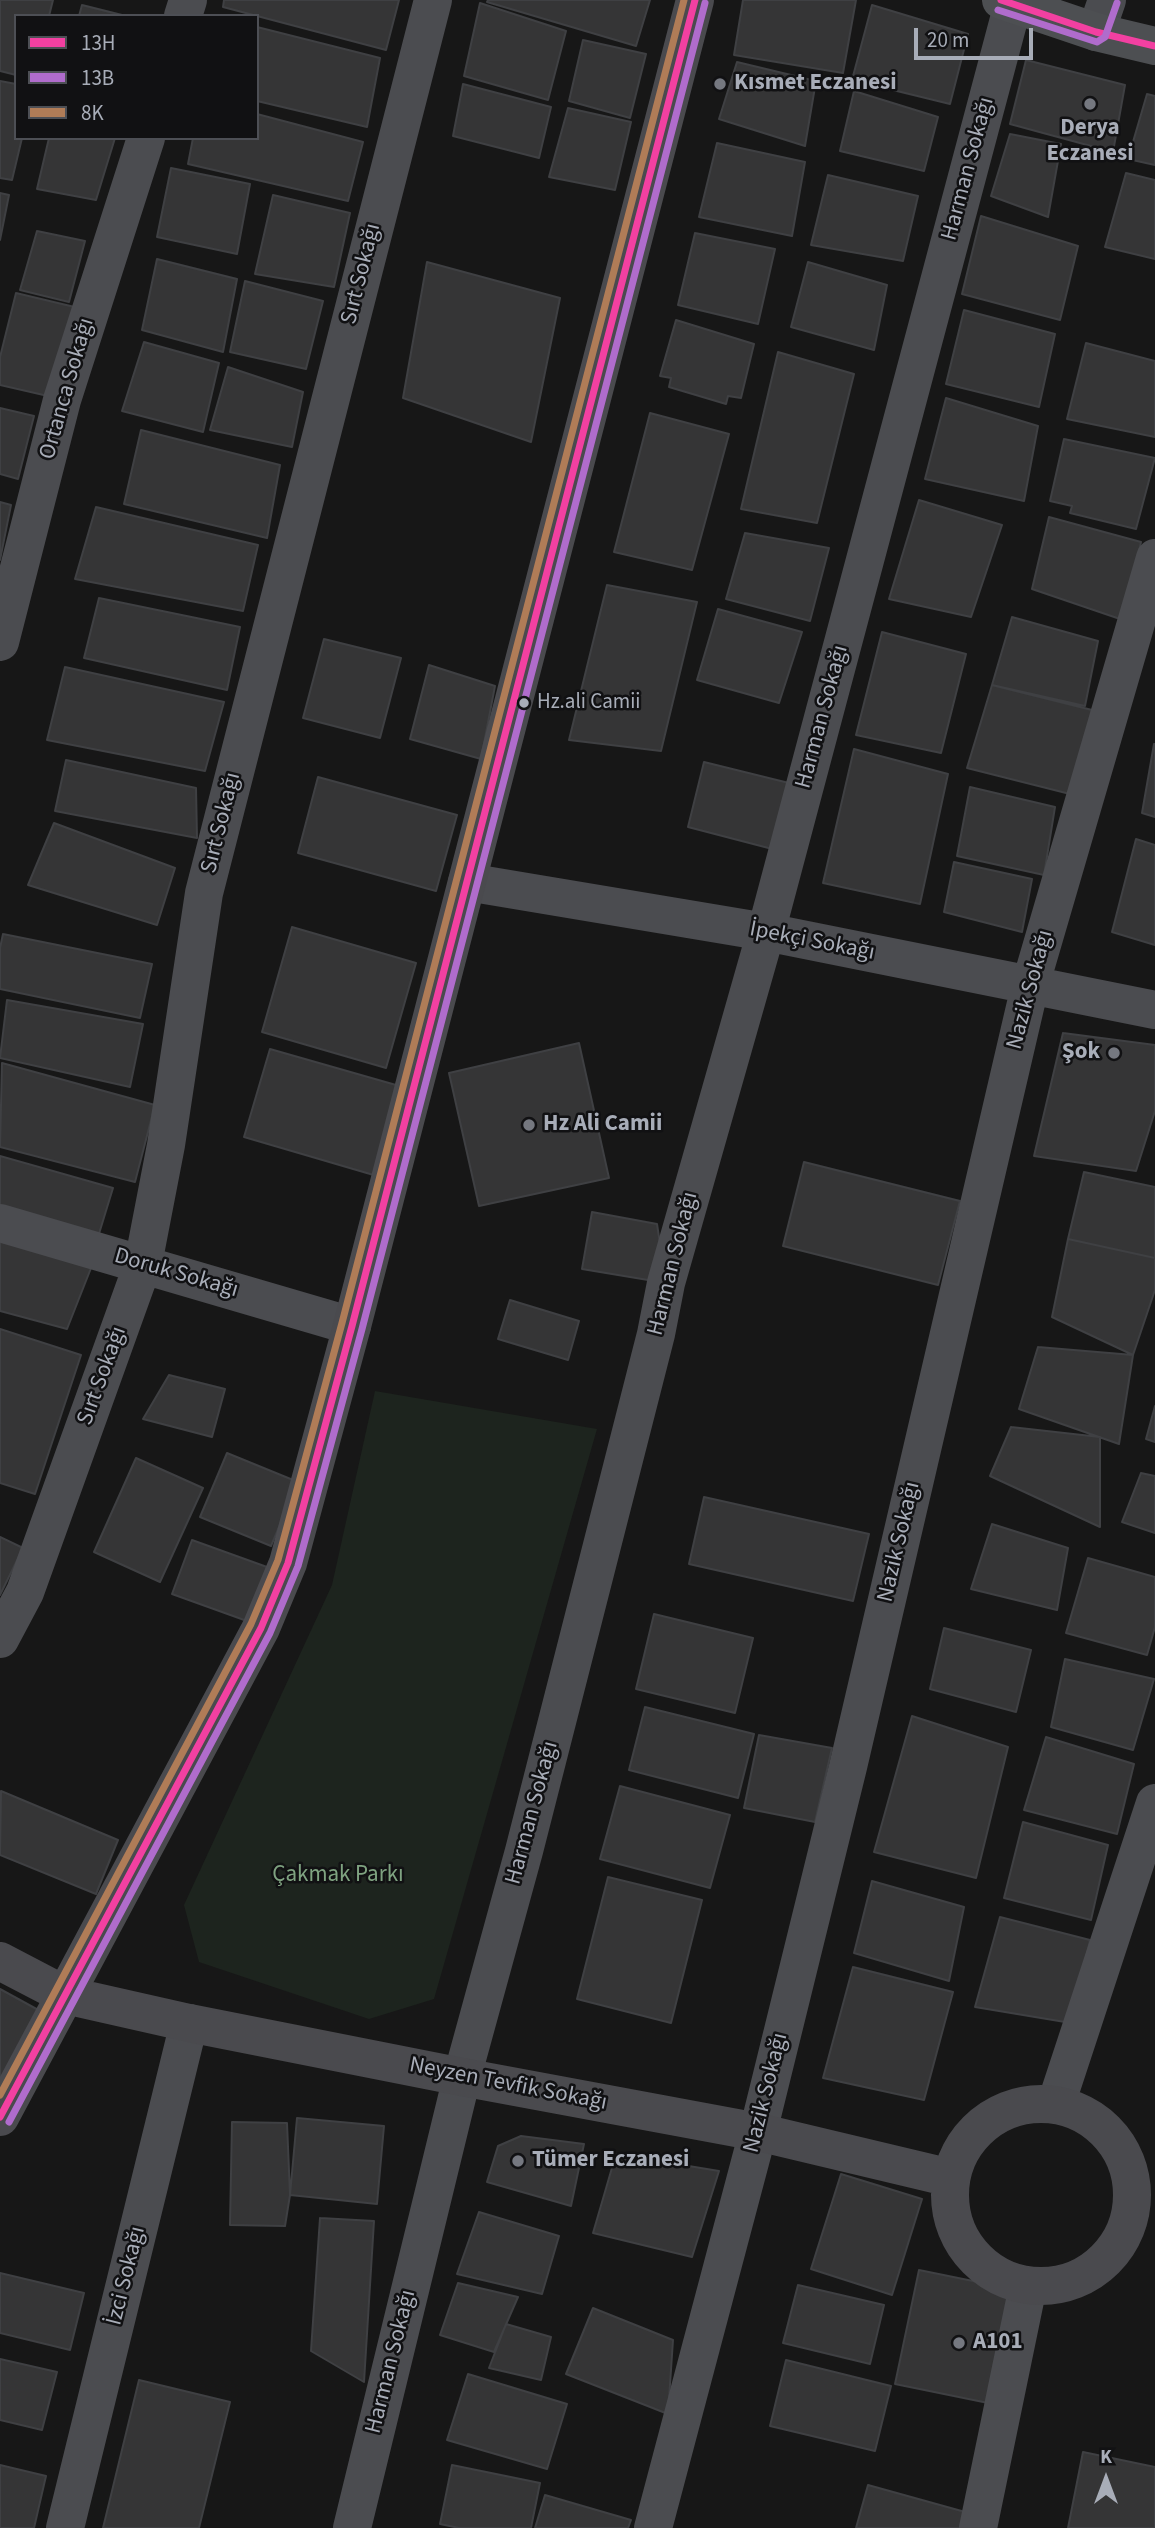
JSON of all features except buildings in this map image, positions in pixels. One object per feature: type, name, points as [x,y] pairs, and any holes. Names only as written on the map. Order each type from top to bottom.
[{"type":"main road","points":[[1007,2],[1102,16],[1155,46]]},
{"type":"street","name":"Sırt Sokağı","points":[[0,1639],[25,1592],[143,1264],[166,1144],[204,893],[433,0]]},
{"type":"street","points":[[0,2118],[261,1628],[288,1563],[352,1326],[695,0]]},
{"type":"street","name":"Harman Sokağı","points":[[352,2528],[462,2077],[534,1811],[656,1334],[666,1283],[766,932],[1007,2]]},
{"type":"street","name":"Ortanca Sokağı","points":[[0,642],[62,400],[145,140]]},
{"type":"street","name":"Nazik Sokağı","points":[[653,2528],[758,2132],[848,1767],[1030,986],[1155,558]]},
{"type":"street","name":"İpekçi Sokağı","points":[[467,882],[766,932],[1155,1010]]},
{"type":"street","name":"Doruk Sokağı","points":[[0,1223],[352,1326]]},
{"type":"street","points":[[1056,2104],[1155,1803]]},
{"type":"street","name":"Neyzen Tevfik Sokağı","points":[[0,1961],[65,1995],[189,2023],[462,2077],[758,2132],[951,2178]]},
{"type":"street","name":"İzci Sokağı","points":[[65,2528],[189,2023]]},
{"type":"street","points":[[1028,2104],[1056,2104],[1082,2113],[1104,2128],[1121,2149],[1144,2202],[1111,2255],[1087,2275],[1058,2285],[1028,2286],[1000,2277],[975,2259],[959,2235],[950,2207],[951,2178],[960,2152],[977,2129],[1001,2113],[1028,2104]]},
{"type":"street","points":[[978,2528],[1028,2286]]},
{"type":"green space","name":"Çakmak Parkı","points":[[375,1391],[597,1429],[434,1999],[369,2019],[199,1962],[184,1905],[332,1585]]},
{"type":"transit line","name":"8K","points":[[0,2095],[251,1624],[278,1560],[342,1323],[684,0]]},
{"type":"transit line","name":"13H","points":[[0,2117],[261,1628],[288,1563],[352,1326],[695,0]]},
{"type":"transit line","name":"13H","points":[[1001,0],[1096,32],[1155,46]]},
{"type":"transit line","name":"13B","points":[[9,2122],[270,1633],[298,1566],[362,1329],[705,3]]},
{"type":"transit line","name":"13B","points":[[998,10],[1097,42],[1105,37],[1117,3]]},
{"type":"place","name":"Kısmet Eczanesi","points":[[720,84]]},
{"type":"place","name":"Derya Eczanesi","points":[[1090,104]]},
{"type":"place","name":"Hz.ali Camii","points":[[524,703]]},
{"type":"place","name":"Şok","points":[[1114,1053]]},
{"type":"place","name":"Hz Ali Camii","points":[[529,1125]]},
{"type":"place","name":"Tümer Eczanesi","points":[[518,2161]]},
{"type":"place","name":"A101","points":[[959,2343]]}]
